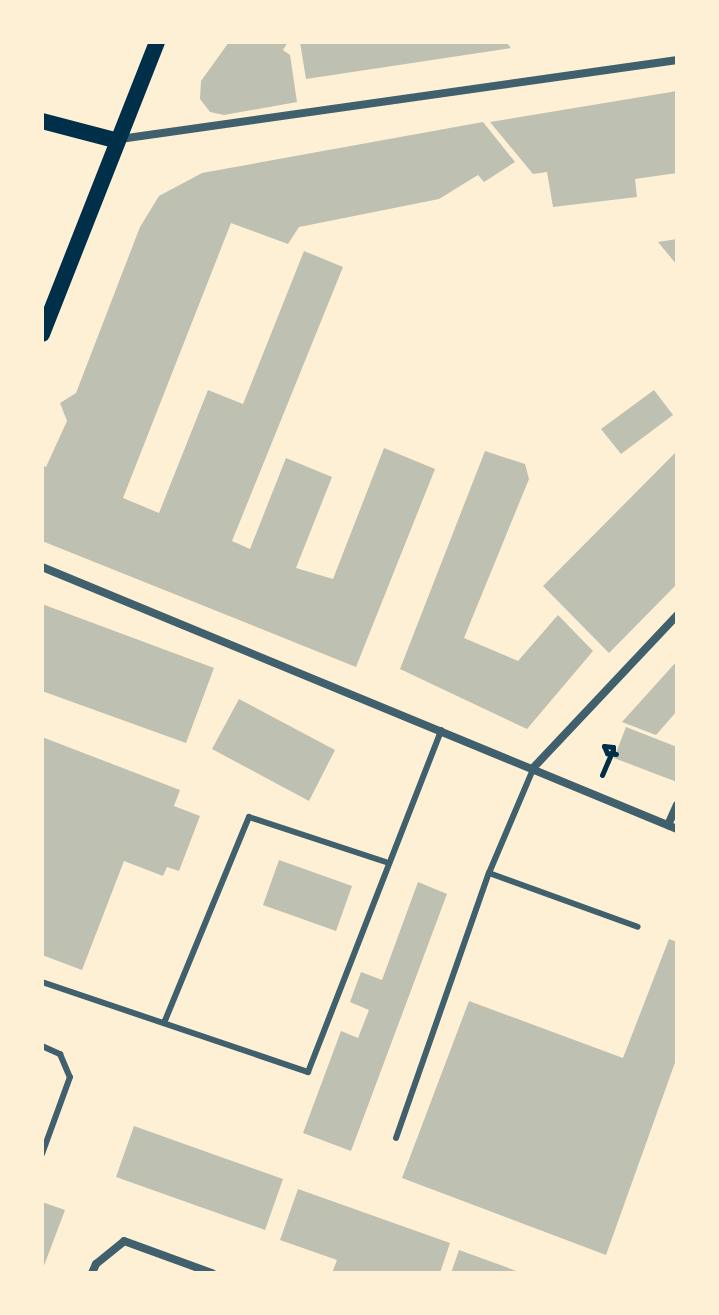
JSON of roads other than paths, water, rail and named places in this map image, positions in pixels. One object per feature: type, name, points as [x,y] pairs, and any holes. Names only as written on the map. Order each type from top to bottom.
[{"type":"main road","points":[[42,334],[115,140],[157,42]]},
{"type":"main road","points":[[42,121],[115,140]]},
{"type":"street","points":[[115,140],[677,60]]},
{"type":"street","points":[[42,567],[534,767],[672,827],[677,805]]},
{"type":"street","points":[[534,767],[677,615]]},
{"type":"street","points":[[92,1273],[96,1264],[124,1241],[212,1273]]},
{"type":"lane","points":[[42,982],[308,1072],[386,862],[441,730]]},
{"type":"lane","points":[[396,1138],[489,873],[534,767]]},
{"type":"lane","points":[[164,1023],[249,817],[386,862]]},
{"type":"lane","points":[[489,873],[638,927]]},
{"type":"lane","points":[[42,1046],[60,1054],[70,1077],[42,1154]]}]
